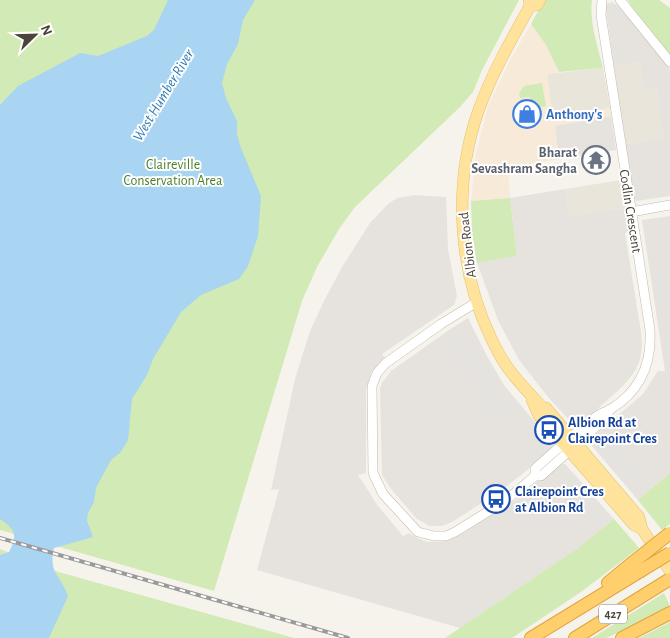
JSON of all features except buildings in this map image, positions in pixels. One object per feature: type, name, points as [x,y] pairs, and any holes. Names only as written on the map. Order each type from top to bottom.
[{"type":"highway","points":[[635,568],[670,533]]},
{"type":"highway","points":[[635,568],[670,553]]},
{"type":"highway","name":"427","points":[[531,638],[579,608],[635,568]]},
{"type":"highway","name":"427","points":[[575,638],[670,580]]},
{"type":"highway","points":[[622,638],[667,615]]},
{"type":"main road","name":"Albion Road","points":[[540,0],[538,5],[529,3],[485,94],[476,118],[463,187],[463,235],[468,270],[476,302],[498,352],[507,367],[529,392],[539,416],[569,444],[639,517],[642,528],[670,571]]},
{"type":"street","name":"Codlin Crescent","points":[[476,302],[381,367],[372,386],[372,466],[375,479],[383,494],[413,528],[423,534],[434,536],[450,534],[504,501],[534,476],[535,469],[606,418],[610,409],[639,382],[646,368],[650,350],[650,330],[601,15],[602,0]]},
{"type":"street","points":[[620,0],[670,62]]},
{"type":"street","points":[[631,212],[670,205]]},
{"type":"shaded area","points":[[611,2],[618,6],[670,69],[670,196],[636,201],[633,194],[625,144],[664,138],[657,88],[645,90],[641,62],[614,66],[606,10],[607,4]]},
{"type":"shaded area","points":[[531,24],[546,45],[559,72],[547,75],[553,118],[610,108],[611,116],[555,126],[559,159],[508,168],[510,198],[471,201],[476,154],[488,107],[508,64]]},
{"type":"shaded area","points":[[641,62],[657,88],[665,138],[625,144],[614,66]]},
{"type":"shaded area","points":[[603,68],[610,108],[553,118],[547,74]]},
{"type":"shaded area","points":[[611,116],[616,150],[559,159],[555,126]]},
{"type":"shaded area","points":[[621,180],[625,208],[569,216],[565,189]]},
{"type":"shaded area","points":[[565,189],[569,216],[625,208],[629,231],[625,233],[641,332],[640,360],[635,371],[623,386],[583,422],[571,422],[548,397],[519,360],[498,320],[477,263],[517,256],[510,198]]},
{"type":"shaded area","points":[[415,195],[446,197],[448,249],[457,296],[454,305],[382,354],[385,358],[371,373],[366,390],[366,473],[358,475],[378,506],[403,536],[409,533],[427,542],[446,541],[460,535],[516,500],[556,465],[565,464],[614,519],[578,548],[460,628],[257,570],[279,489],[271,490],[295,379],[310,331],[342,267],[370,223],[388,204],[397,198]]},
{"type":"shaded area","points":[[670,216],[670,473],[638,500],[592,446],[592,441],[594,436],[643,394],[658,371],[665,371],[642,220]]},
{"type":"shaded area","points":[[669,271],[670,304],[659,306],[654,274]]},
{"type":"shaded area","points":[[468,318],[504,385],[553,444],[525,472],[499,492],[452,522],[442,526],[430,526],[417,519],[391,489],[382,475],[380,389],[391,371]]},
{"type":"shaded area","points":[[460,331],[510,406],[495,416],[485,400],[489,397],[463,359],[459,361],[445,340]]},
{"type":"shaded area","points":[[670,332],[670,380],[663,335],[668,334]]},
{"type":"shaded area","points":[[609,438],[643,479],[636,485],[630,478],[626,482],[602,453],[606,449],[602,445]]},
{"type":"green space","name":"Claireville Conservation Area","points":[[0,0],[519,0],[482,70],[473,92],[460,107],[355,207],[339,229],[317,267],[302,301],[214,591],[0,530]]},
{"type":"green space","points":[[544,0],[592,0],[593,26],[603,68],[559,72],[546,45],[531,24]]},
{"type":"green space","points":[[628,0],[659,0],[670,8],[670,57],[632,10]]},
{"type":"green space","points":[[542,83],[546,106],[533,109],[530,97],[520,98],[519,93],[524,86]]},
{"type":"green space","points":[[510,198],[517,256],[477,263],[472,233],[471,201]]},
{"type":"green space","points":[[670,473],[670,524],[662,530],[638,500]]},
{"type":"green space","points":[[614,519],[639,548],[581,592],[512,638],[445,638],[578,548]]},
{"type":"green space","points":[[0,549],[55,571],[294,638],[0,638]]},
{"type":"green space","points":[[664,593],[670,606],[607,638],[592,638]]},
{"type":"green space","points":[[670,622],[670,638],[639,638]]},
{"type":"water","name":"West Humber River","points":[[168,0],[255,0],[243,20],[238,44],[227,64],[222,83],[226,98],[237,121],[237,134],[241,148],[261,196],[258,236],[248,266],[239,279],[201,295],[181,312],[153,359],[147,375],[132,399],[128,440],[120,453],[111,460],[96,488],[94,502],[88,513],[87,521],[93,537],[54,548],[54,569],[68,596],[49,638],[0,638],[0,555],[9,552],[14,541],[14,533],[0,519],[0,105],[18,86],[80,53],[98,56],[147,36],[154,30]]},
{"type":"railway","points":[[0,538],[348,638]]},
{"type":"place","name":"Anthony's","points":[[527,114]]},
{"type":"place","name":"Bharat Sevashram Sangha","points":[[596,160]]},
{"type":"place","name":"Albion Rd at Clairepoint Cres","points":[[549,430]]},
{"type":"place","name":"Clairepoint Cres at Albion Rd","points":[[496,499]]}]
